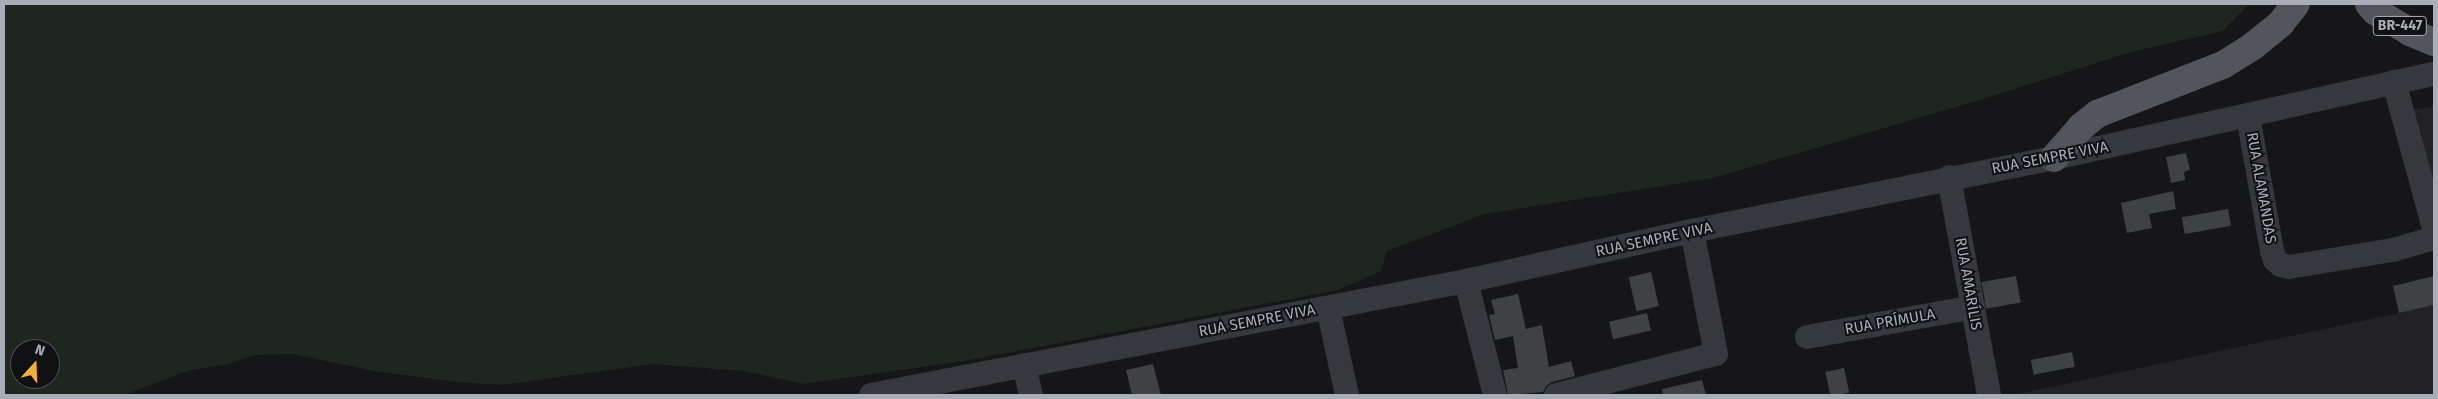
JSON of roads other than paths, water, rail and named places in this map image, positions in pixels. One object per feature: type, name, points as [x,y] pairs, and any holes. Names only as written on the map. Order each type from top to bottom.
[{"type":"main road","points":[[2054,158],[2081,127],[2097,114],[2223,65],[2253,46],[2281,23],[2296,4]]},
{"type":"main road","name":"BR-447","points":[[2368,4],[2375,11],[2410,32],[2434,42]]},
{"type":"street","name":"RUA SEMPRE VIVA","points":[[871,395],[1466,281],[1692,231],[2054,158],[2434,74]]},
{"type":"street","points":[[2394,82],[2434,228]]},
{"type":"street","name":"RUA ALAMANDAS","points":[[2248,116],[2272,251],[2275,260],[2281,265],[2289,267],[2392,250],[2434,238]]},
{"type":"street","name":"RUA AMARÍLIS","points":[[1949,178],[1988,393]]},
{"type":"street","points":[[1556,395],[1716,354],[1692,231]]},
{"type":"street","points":[[1466,281],[1495,395]]},
{"type":"street","name":"RUA PRÍMULA","points":[[1807,337],[1973,307]]},
{"type":"street","points":[[1328,308],[1347,395]]},
{"type":"street","points":[[1024,365],[1031,395]]}]
